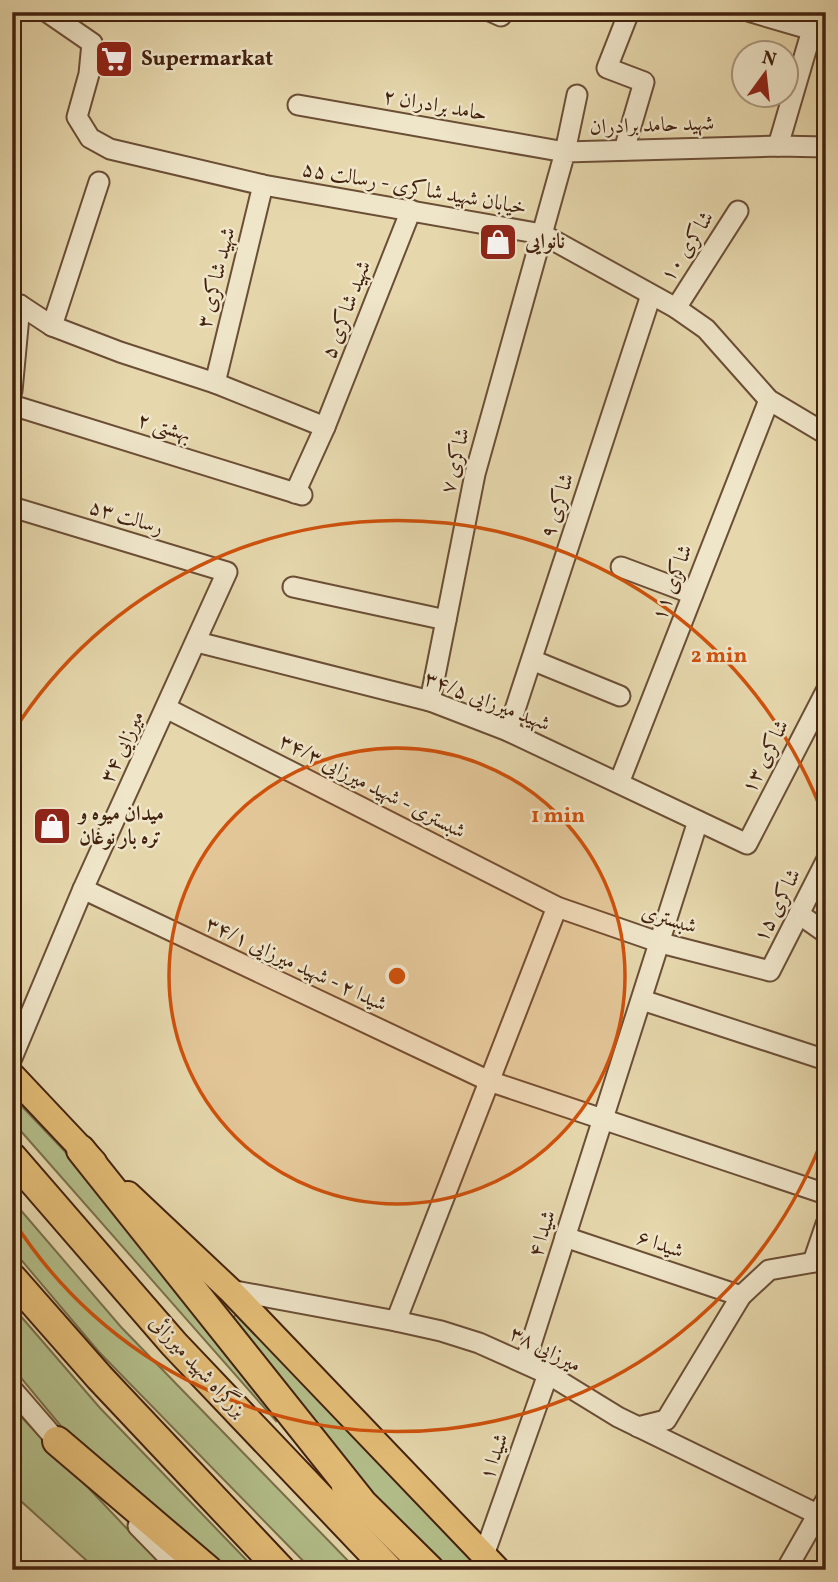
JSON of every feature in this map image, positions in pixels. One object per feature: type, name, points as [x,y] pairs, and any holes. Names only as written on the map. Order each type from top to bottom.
[{"type":"highway","points":[[81,1150],[360,1500]]},
{"type":"highway","name":"بزرگراه شهید میرزائی","points":[[12,1157],[174,1344],[389,1570]]},
{"type":"highway","points":[[12,1278],[100,1378],[281,1570]]},
{"type":"highway","points":[[174,1344],[360,1500],[430,1570]]},
{"type":"highway","points":[[57,1441],[208,1570]]},
{"type":"main road","points":[[12,1075],[81,1150],[230,1290],[491,1562]]},
{"type":"street","name":"خیابان شهید شاکری - رسالت ۵۵","points":[[47,12],[92,43],[89,74],[78,117],[90,138],[110,149],[263,185],[542,234],[676,308],[706,329],[769,400],[826,434]]},
{"type":"street","points":[[624,150],[643,82],[607,68],[628,12]]},
{"type":"street","points":[[751,12],[819,32],[778,146]]},
{"type":"street","points":[[565,152],[577,95]]},
{"type":"street","name":"حامد برادران ۲","points":[[298,105],[565,152]]},
{"type":"street","name":"شهید حامد برادران","points":[[542,234],[565,152],[778,146],[826,148]]},
{"type":"street","points":[[52,326],[99,182]]},
{"type":"street","name":"شهید شاکری ۳","points":[[215,383],[263,185]]},
{"type":"street","name":"شهید شاکری ۵","points":[[299,494],[411,210]]},
{"type":"street","name":"شاکری ۱۰","points":[[676,308],[738,211]]},
{"type":"street","name":"شاکری ۷","points":[[430,701],[475,474],[542,234]]},
{"type":"street","name":"شاکری ۹","points":[[508,731],[652,295]]},
{"type":"street","points":[[12,391],[16,304],[52,326],[215,383],[325,427]]},
{"type":"street","name":"شاکری ۱۱","points":[[619,783],[769,400]]},
{"type":"street","name":"بهشتی ۲","points":[[12,405],[299,494]]},
{"type":"street","name":"رسالت ۵۳","points":[[12,507],[227,572]]},
{"type":"street","points":[[621,567],[693,594]]},
{"type":"street","name":"میرزایی ۳۴","points":[[12,1059],[83,889],[227,572]]},
{"type":"street","points":[[293,587],[446,620]]},
{"type":"street","name":"شهید میرزایی ۳۴/۵","points":[[197,642],[430,701],[508,731],[747,844]]},
{"type":"street","points":[[532,660],[620,696]]},
{"type":"street","name":"شاکری ۱۳","points":[[747,844],[826,691]]},
{"type":"street","name":"شبستری - شهید میرزایی ۳۴/۳","points":[[166,708],[556,907]]},
{"type":"street","name":"شیدا ۴","points":[[525,1363],[698,821]]},
{"type":"street","name":"شاکری ۱۵","points":[[770,971],[826,861]]},
{"type":"street","name":"شیدا ۲ - شهید میرزایی ۳۴/۱","points":[[83,889],[489,1081]]},
{"type":"street","points":[[396,1321],[556,907]]},
{"type":"street","name":"شبستری","points":[[556,907],[661,943],[770,971]]},
{"type":"street","points":[[799,914],[826,933]]},
{"type":"street","points":[[642,1000],[826,1060]]},
{"type":"street","points":[[489,1081],[826,1194]]},
{"type":"street","points":[[638,1426],[666,1420],[741,1296],[769,1270],[820,1261],[826,1224]]},
{"type":"street","name":"شیدا ۶","points":[[565,1237],[741,1296]]},
{"type":"street","name":"میرزایی ۳۸","points":[[230,1290],[396,1321],[478,1343],[548,1374],[618,1417],[822,1507]]},
{"type":"street","name":"شیدا ۱","points":[[491,1562],[548,1374]]},
{"type":"street","points":[[12,1389],[57,1441],[181,1570]]},
{"type":"street","points":[[786,1570],[822,1507]]},
{"type":"green space","points":[[12,1096],[115,1204],[282,1410],[276,1421],[12,1121]]},
{"type":"green space","points":[[12,1200],[121,1327],[357,1570],[312,1570],[99,1352],[12,1249]]},
{"type":"green space","points":[[12,1306],[100,1408],[256,1570],[223,1570],[70,1437],[12,1367]]},
{"type":"green space","points":[[236,1314],[482,1570],[436,1570],[231,1321]]},
{"type":"green space","points":[[12,1407],[166,1570],[97,1570],[12,1493]]},
{"type":"place","name":"Supermarkat","points":[[114,59]]},
{"type":"place","name":"نانوایی","points":[[498,242]]},
{"type":"place","name":"میدان میوه و تره بار نوغان","points":[[52,826]]}]
